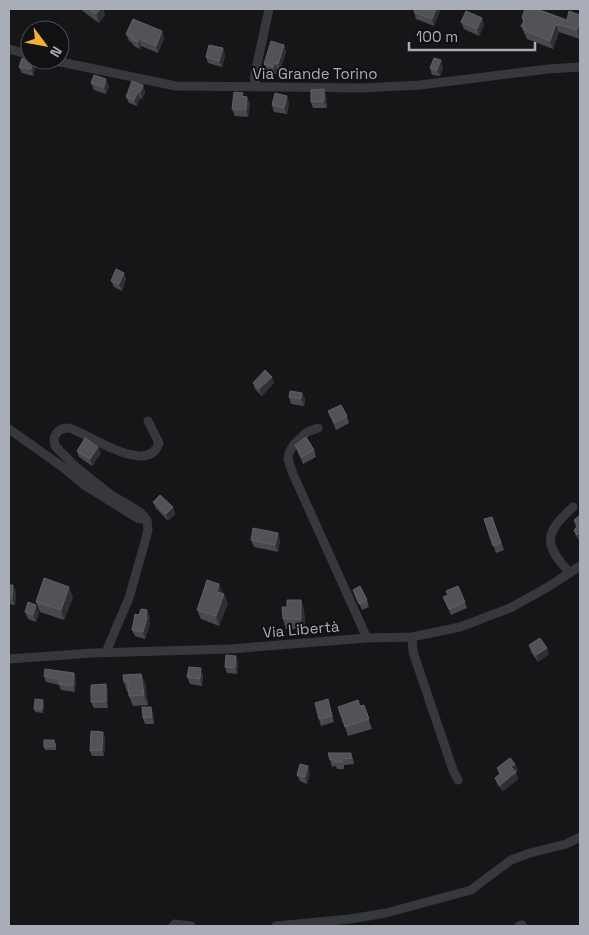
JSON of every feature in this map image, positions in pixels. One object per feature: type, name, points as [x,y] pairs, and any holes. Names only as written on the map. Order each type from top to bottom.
[{"type":"street","points":[[258,88],[254,78],[269,9]]},
{"type":"street","name":"Via Grande Torino","points":[[70,64],[176,86],[258,88],[362,88],[420,85],[548,68],[580,67]]},
{"type":"street","points":[[106,652],[128,598],[148,530],[147,520],[140,512],[92,481],[53,442],[58,431],[63,428],[69,428],[125,453],[152,454],[157,450],[159,443],[148,421]]},
{"type":"street","points":[[318,428],[307,432],[294,444],[288,459],[353,610],[367,638]]},
{"type":"street","points":[[9,429],[64,468],[84,486],[137,518],[147,520]]},
{"type":"street","points":[[570,573],[557,557],[552,548],[550,537],[554,526],[573,507]]},
{"type":"street","name":"Via Libertà","points":[[9,659],[106,652],[230,649],[367,638],[412,637],[443,631],[480,620],[510,608],[580,566]]},
{"type":"street","points":[[412,637],[413,652],[458,780]]},
{"type":"street","points":[[276,926],[350,919],[386,913],[471,890],[511,860],[566,844],[580,837]]},
{"type":"street","points":[[173,926],[175,924],[191,926]]},
{"type":"building","points":[[89,9],[100,9],[96,14]]},
{"type":"building","points":[[415,9],[436,9],[432,19],[414,12]]},
{"type":"building","points":[[525,9],[537,9],[567,20],[569,11],[580,15],[580,20],[577,30],[556,24],[550,41],[524,30],[525,27],[521,26],[524,21],[522,17]]},
{"type":"building","points":[[466,11],[482,18],[477,29],[461,22]]},
{"type":"building","points":[[133,19],[162,31],[156,46],[139,39],[138,42],[126,34]]},
{"type":"building","points":[[271,41],[284,45],[278,64],[275,63],[273,67],[264,64]]},
{"type":"building","points":[[209,45],[223,48],[219,61],[206,57]]},
{"type":"building","points":[[434,58],[441,60],[437,70],[430,68]]},
{"type":"building","points":[[94,75],[106,79],[104,87],[91,83]]},
{"type":"building","points":[[132,81],[143,85],[134,100],[126,97]]},
{"type":"building","points":[[324,89],[324,101],[311,102],[311,90]]},
{"type":"building","points":[[234,92],[243,93],[242,96],[247,97],[246,110],[232,109]]},
{"type":"building","points":[[275,93],[287,96],[284,108],[272,105]]},
{"type":"building","points":[[116,269],[124,273],[119,284],[111,281]]},
{"type":"building","points":[[265,370],[272,377],[259,389],[253,383]]},
{"type":"building","points":[[290,391],[302,393],[301,399],[289,397]]},
{"type":"building","points":[[341,405],[347,416],[334,423],[328,411]]},
{"type":"building","points":[[306,437],[314,450],[301,457],[295,445]]},
{"type":"building","points":[[85,438],[98,447],[90,459],[77,451]]},
{"type":"building","points":[[160,495],[173,507],[166,514],[153,502]]},
{"type":"building","points":[[580,515],[580,532],[577,535],[574,530],[578,526],[574,520]]},
{"type":"building","points":[[492,517],[501,543],[493,546],[484,519]]},
{"type":"building","points":[[253,528],[278,533],[275,545],[251,540]]},
{"type":"building","points":[[44,578],[69,587],[61,610],[36,602]]},
{"type":"building","points":[[207,580],[219,584],[217,592],[224,594],[216,616],[197,610]]},
{"type":"building","points":[[9,585],[13,585],[12,599],[9,598]]},
{"type":"building","points":[[360,586],[367,600],[359,604],[353,590]]},
{"type":"building","points":[[458,586],[465,602],[449,609],[443,597],[448,595],[446,591]]},
{"type":"building","points":[[287,600],[301,600],[301,619],[283,619],[282,607],[287,607]]},
{"type":"building","points":[[28,602],[36,605],[33,615],[25,612]]},
{"type":"building","points":[[141,609],[147,610],[143,632],[132,630],[135,614],[139,615]]},
{"type":"building","points":[[540,638],[547,648],[536,655],[529,645]]},
{"type":"building","points":[[226,655],[236,656],[235,668],[225,667]]},
{"type":"building","points":[[189,667],[201,668],[200,679],[187,677]]},
{"type":"building","points":[[45,669],[74,673],[73,686],[59,684],[59,679],[44,676]]},
{"type":"building","points":[[141,674],[144,695],[129,696],[128,682],[124,682],[123,675]]},
{"type":"building","points":[[106,684],[106,701],[91,702],[91,685]]},
{"type":"building","points":[[35,699],[43,700],[42,709],[34,709]]},
{"type":"building","points":[[328,699],[332,716],[319,719],[315,703]]},
{"type":"building","points":[[358,700],[360,706],[364,705],[369,719],[345,727],[338,707]]},
{"type":"building","points":[[142,707],[151,707],[152,717],[143,718]]},
{"type":"building","points":[[91,731],[103,732],[102,750],[90,751]]},
{"type":"building","points":[[44,740],[54,740],[55,746],[44,747]]},
{"type":"building","points":[[328,753],[351,753],[351,758],[342,759],[342,762],[335,762],[330,760]]},
{"type":"building","points":[[510,758],[515,764],[511,767],[516,772],[500,785],[495,778],[501,773],[497,768]]},
{"type":"building","points":[[300,764],[308,766],[305,777],[297,775]]}]
